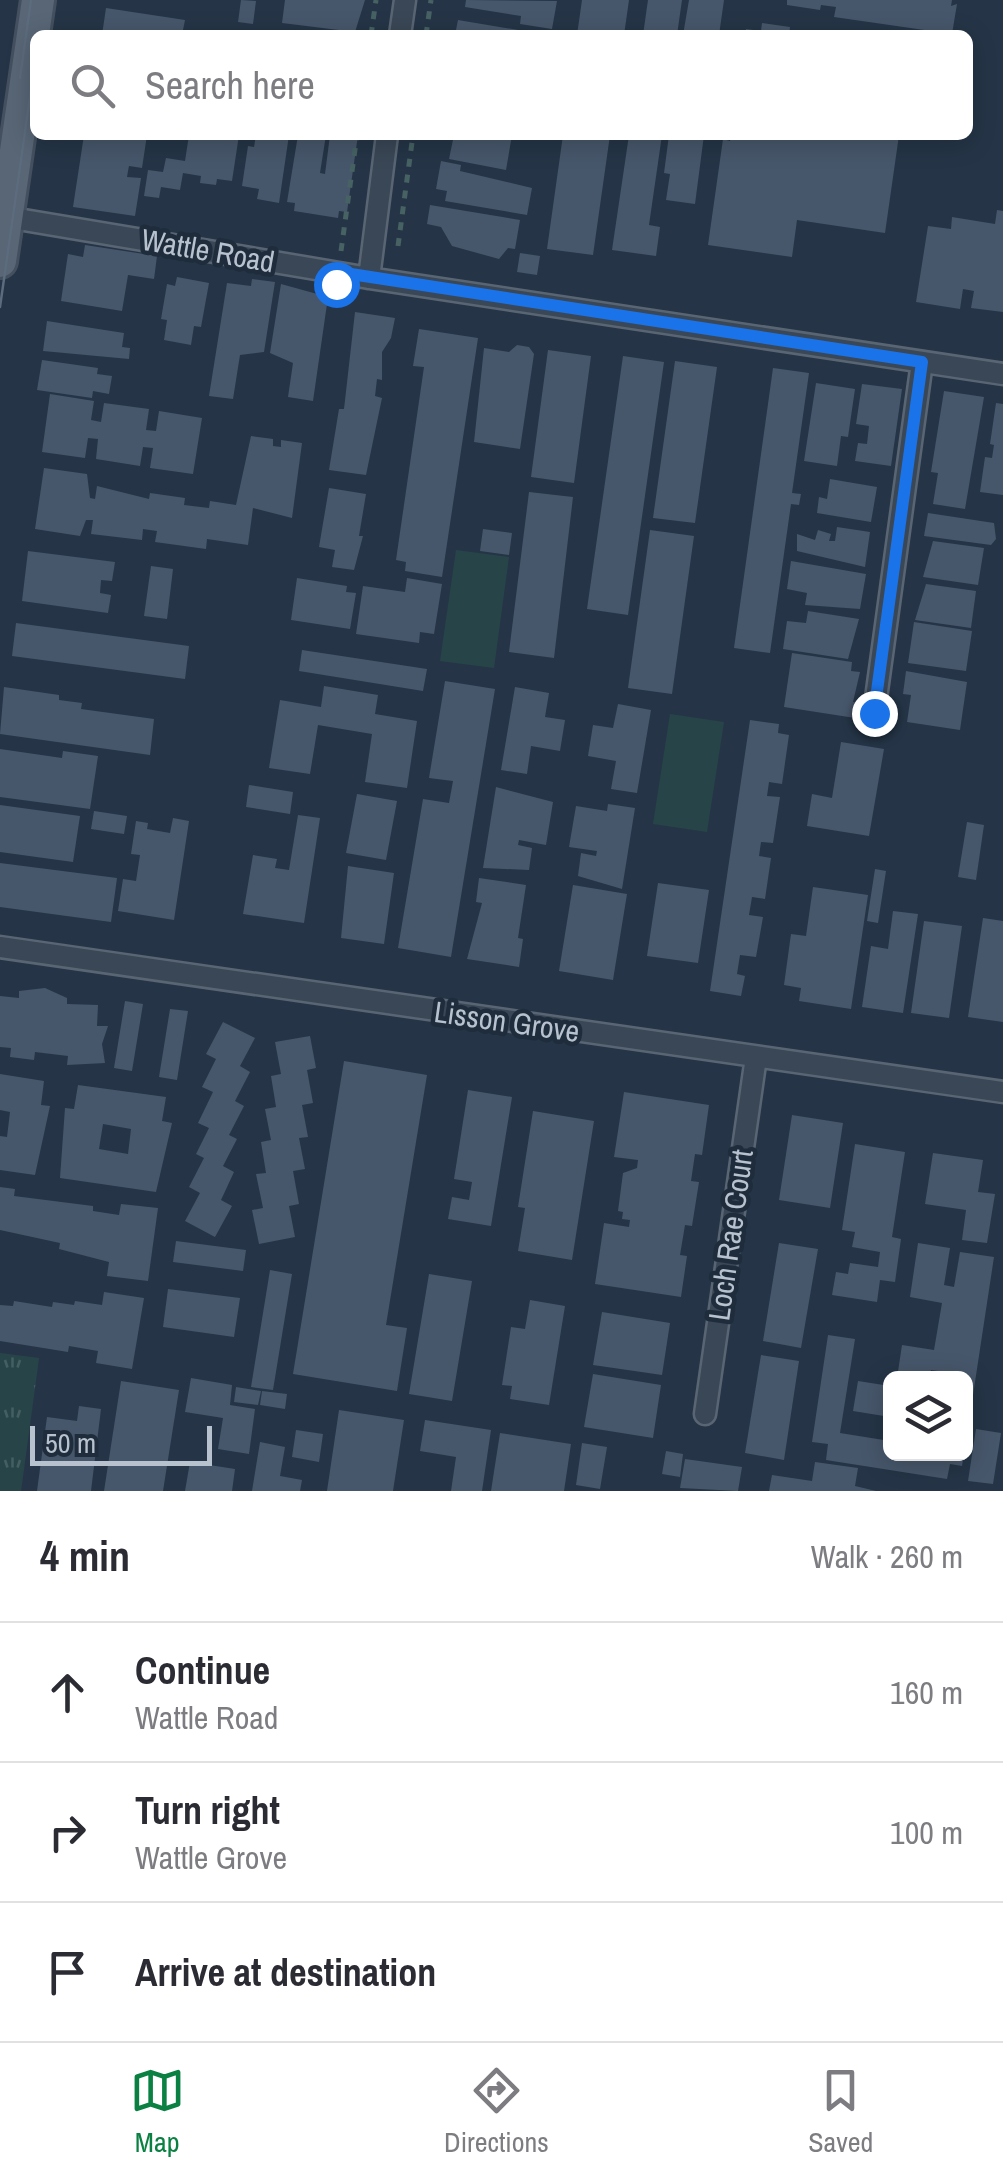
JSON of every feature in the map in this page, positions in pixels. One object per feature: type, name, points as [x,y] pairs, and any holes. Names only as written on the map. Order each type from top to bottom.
[{"type":"main road","points":[[34,30],[38,0]]},
{"type":"main road","points":[[0,262],[30,54]]},
{"type":"street","points":[[401,30],[405,0]]},
{"type":"street","points":[[369,278],[386,140]]},
{"type":"street","name":"Wattle Road","points":[[6,217],[369,278],[1003,374]]},
{"type":"street","points":[[874,713],[922,362]]},
{"type":"street","name":"Lisson Grove","points":[[3,950],[1003,1092]]},
{"type":"street","name":"Loch Rae Court","points":[[704,1414],[756,1057]]},
{"type":"path","points":[[372,30],[376,0]]},
{"type":"path","points":[[427,30],[431,0]]},
{"type":"path","points":[[338,272],[357,140]]},
{"type":"path","points":[[396,261],[412,140]]},
{"type":"green space","points":[[456,550],[509,557],[494,668],[440,661]]},
{"type":"green space","points":[[670,714],[724,722],[707,832],[653,824]]},
{"type":"green space","points":[[0,1353],[39,1358],[21,1491],[0,1491]]},
{"type":"building","points":[[241,0],[256,1],[253,24],[238,22]]},
{"type":"building","points":[[285,0],[365,0],[356,30],[282,23]]},
{"type":"building","points":[[466,0],[557,1],[552,29],[520,24],[521,16],[465,7]]},
{"type":"building","points":[[582,0],[629,0],[625,30],[578,30]]},
{"type":"building","points":[[648,0],[682,0],[678,30],[644,30]]},
{"type":"building","points":[[689,0],[724,0],[720,30],[684,30]]},
{"type":"building","points":[[787,0],[952,0],[951,6],[957,4],[953,30],[924,30],[834,17],[836,7],[821,5],[820,10],[787,5]]},
{"type":"building","points":[[106,8],[185,20],[183,30],[103,30]]},
{"type":"building","points":[[458,20],[518,30],[456,30]]},
{"type":"building","points":[[762,23],[790,27],[790,30],[761,30]]},
{"type":"building","points":[[83,140],[146,140],[142,168],[129,166],[127,177],[141,178],[135,216],[73,207]]},
{"type":"building","points":[[188,140],[238,140],[232,181],[200,183],[201,176],[183,173],[180,190],[161,187],[159,198],[144,196],[148,170],[163,172],[166,158],[185,161]]},
{"type":"building","points":[[255,140],[288,140],[279,203],[257,199],[259,189],[242,186],[248,146],[254,147]]},
{"type":"building","points":[[297,140],[325,140],[320,173],[325,174],[329,140],[357,140],[347,212],[339,211],[338,218],[294,211],[295,203],[287,202]]},
{"type":"building","points":[[453,140],[511,140],[506,170],[449,159]]},
{"type":"building","points":[[562,140],[609,140],[593,255],[547,249]]},
{"type":"building","points":[[628,140],[661,140],[649,225],[660,227],[656,256],[612,250]]},
{"type":"building","points":[[668,140],[703,140],[695,204],[666,200],[670,174],[664,173]]},
{"type":"building","points":[[723,140],[898,140],[885,233],[797,220],[792,257],[708,245]]},
{"type":"building","points":[[441,161],[461,165],[460,171],[532,188],[527,215],[445,201],[447,191],[436,189]]},
{"type":"building","points":[[430,205],[520,220],[515,249],[508,248],[499,259],[452,246],[441,227],[427,224]]},
{"type":"building","points":[[997,210],[1003,211],[1003,312],[971,308],[974,291],[963,289],[960,309],[916,302],[928,226],[951,229],[952,217],[995,224]]},
{"type":"building","points":[[85,245],[157,256],[154,279],[128,275],[122,311],[61,301],[68,254],[83,257]]},
{"type":"building","points":[[520,253],[540,256],[537,275],[517,272]]},
{"type":"building","points":[[177,277],[209,283],[201,327],[194,326],[191,345],[164,340],[167,320],[161,319],[167,284],[175,286]]},
{"type":"building","points":[[252,279],[275,282],[264,352],[240,355],[233,399],[209,396],[227,283],[251,286]]},
{"type":"building","points":[[281,284],[328,297],[313,401],[288,397],[293,363],[270,353]]},
{"type":"building","points":[[355,312],[395,318],[391,338],[382,352],[382,380],[377,379],[375,396],[382,398],[366,475],[329,470],[339,409],[344,409]]},
{"type":"building","points":[[47,321],[124,333],[122,347],[130,348],[129,359],[43,351]]},
{"type":"building","points":[[419,329],[478,338],[442,577],[405,571],[406,562],[396,560],[424,367],[413,366]]},
{"type":"building","points":[[517,345],[529,347],[534,354],[520,449],[474,442],[484,348],[509,352]]},
{"type":"building","points":[[548,350],[591,356],[574,483],[531,477]]},
{"type":"building","points":[[623,356],[664,362],[628,615],[587,609]]},
{"type":"building","points":[[42,360],[98,368],[97,374],[112,376],[109,394],[93,391],[92,398],[37,390]]},
{"type":"building","points":[[675,361],[717,367],[695,523],[653,518]]},
{"type":"building","points":[[773,368],[809,373],[792,493],[801,494],[799,505],[791,504],[770,653],[734,648]]},
{"type":"building","points":[[816,383],[855,389],[848,437],[841,436],[837,466],[804,461]]},
{"type":"building","points":[[862,384],[902,389],[891,466],[855,461],[858,443],[867,444],[869,426],[856,424]]},
{"type":"building","points":[[944,391],[984,397],[965,509],[933,504],[938,473],[931,472]]},
{"type":"building","points":[[50,394],[94,401],[91,420],[101,422],[104,403],[149,409],[146,430],[156,431],[159,411],[202,418],[193,474],[150,468],[153,448],[143,447],[140,466],[96,459],[98,439],[88,438],[85,458],[42,452]]},
{"type":"building","points":[[996,403],[1003,404],[1003,495],[980,492],[985,457],[992,458],[994,445],[990,444]]},
{"type":"building","points":[[251,436],[273,439],[273,446],[281,447],[281,440],[302,443],[292,518],[253,508],[248,545],[207,539],[206,549],[155,542],[157,531],[143,529],[142,540],[91,534],[93,520],[86,520],[80,536],[35,529],[44,468],[87,474],[90,498],[95,499],[97,486],[149,499],[150,493],[185,498],[184,505],[209,508],[210,501],[236,505]]},
{"type":"building","points":[[830,479],[877,487],[871,522],[817,513],[819,497],[827,499]]},
{"type":"building","points":[[329,488],[366,494],[359,536],[363,536],[354,570],[332,567],[335,550],[319,547]]},
{"type":"building","points":[[529,492],[573,497],[554,658],[509,652]]},
{"type":"building","points":[[928,513],[994,523],[996,539],[991,545],[924,536]]},
{"type":"building","points":[[837,527],[870,532],[865,567],[797,551],[797,534],[815,540],[818,530],[831,534],[829,541],[835,541]]},
{"type":"building","points":[[483,529],[512,533],[509,555],[480,551]]},
{"type":"building","points":[[650,530],[694,536],[672,694],[628,688]]},
{"type":"building","points":[[933,541],[984,548],[978,585],[923,577]]},
{"type":"building","points":[[28,551],[115,562],[112,581],[101,580],[100,593],[111,595],[108,613],[22,601]]},
{"type":"building","points":[[791,561],[866,574],[860,609],[805,605],[807,593],[787,589]]},
{"type":"building","points":[[151,566],[173,569],[167,619],[144,616]]},
{"type":"building","points":[[297,578],[347,586],[346,592],[356,593],[350,629],[291,620]]},
{"type":"building","points":[[407,578],[442,584],[434,634],[420,632],[419,643],[356,634],[363,586],[405,592]]},
{"type":"building","points":[[926,584],[976,591],[971,628],[915,620]]},
{"type":"building","points":[[808,611],[859,619],[848,659],[783,649],[787,621],[806,623]]},
{"type":"building","points":[[914,622],[972,631],[966,671],[908,663]]},
{"type":"building","points":[[16,623],[189,646],[185,679],[12,656]]},
{"type":"building","points":[[302,650],[427,669],[423,691],[299,671]]},
{"type":"building","points":[[792,653],[852,662],[851,671],[860,672],[853,702],[858,702],[855,718],[784,707]]},
{"type":"building","points":[[906,671],[967,682],[960,730],[907,722],[911,695],[903,694]]},
{"type":"building","points":[[445,681],[495,689],[451,957],[398,948],[423,799],[449,803],[453,781],[429,778]]},
{"type":"building","points":[[324,686],[378,695],[375,714],[417,721],[407,788],[365,782],[372,734],[318,725],[310,774],[269,768],[280,700],[321,707]]},
{"type":"building","points":[[4,687],[59,695],[59,700],[82,703],[81,709],[154,719],[150,755],[0,734]]},
{"type":"building","points":[[515,687],[549,693],[545,717],[565,720],[560,751],[531,746],[527,774],[501,770]]},
{"type":"building","points":[[618,704],[651,710],[637,793],[611,789],[616,761],[588,756],[593,725],[613,728]]},
{"type":"building","points":[[750,720],[779,724],[778,733],[789,735],[782,784],[769,782],[767,796],[780,797],[773,843],[761,842],[759,856],[771,858],[765,899],[752,897],[749,915],[763,917],[756,957],[740,955],[737,974],[745,976],[741,996],[710,991]]},
{"type":"building","points":[[841,742],[884,749],[869,836],[807,826],[812,794],[832,798]]},
{"type":"building","points":[[0,749],[62,758],[63,751],[98,756],[90,809],[0,797]]},
{"type":"building","points":[[249,785],[293,792],[290,814],[246,807]]},
{"type":"building","points":[[496,787],[553,802],[546,845],[519,840],[518,845],[532,848],[529,870],[483,868]]},
{"type":"building","points":[[357,794],[397,801],[386,860],[346,853]]},
{"type":"building","points":[[608,804],[635,808],[622,889],[578,876],[581,853],[596,856],[597,851],[569,847],[576,806],[607,811]]},
{"type":"building","points":[[0,805],[80,816],[73,862],[0,852]]},
{"type":"building","points":[[94,811],[127,816],[124,834],[91,829]]},
{"type":"building","points":[[298,815],[320,818],[304,923],[243,914],[253,855],[277,859],[275,868],[289,870]]},
{"type":"building","points":[[173,818],[189,821],[174,920],[118,911],[123,879],[136,881],[140,855],[131,854],[136,821],[148,823],[147,829],[170,833]]},
{"type":"building","points":[[967,822],[984,825],[976,880],[958,877]]},
{"type":"building","points":[[0,863],[117,878],[111,922],[0,907]]},
{"type":"building","points":[[348,866],[394,873],[384,944],[341,938]]},
{"type":"building","points":[[875,869],[886,871],[878,923],[867,921]]},
{"type":"building","points":[[479,878],[526,885],[518,938],[523,939],[519,967],[467,959],[482,903],[476,902]]},
{"type":"building","points":[[658,883],[709,890],[698,963],[647,956]]},
{"type":"building","points":[[573,885],[627,894],[613,980],[559,971]]},
{"type":"building","points":[[813,887],[868,895],[851,1009],[799,1001],[801,988],[784,985],[791,934],[806,936]]},
{"type":"building","points":[[893,911],[918,914],[903,1013],[862,1007],[871,946],[888,949]]},
{"type":"building","points":[[983,918],[1003,921],[1003,1022],[968,1017]]},
{"type":"building","points":[[924,921],[962,926],[949,1018],[911,1013]]},
{"type":"building","points":[[45,988],[67,998],[67,1004],[98,1005],[97,1026],[108,1026],[102,1044],[105,1063],[67,1065],[68,1056],[35,1052],[34,1060],[10,1057],[11,1048],[0,1047],[0,996],[19,998],[19,991]]},
{"type":"building","points":[[125,1001],[143,1004],[132,1071],[114,1068]]},
{"type":"building","points":[[170,1009],[188,1011],[177,1080],[159,1077]]},
{"type":"building","points":[[223,1022],[255,1038],[240,1066],[250,1072],[235,1101],[244,1106],[229,1135],[237,1139],[223,1166],[234,1172],[221,1200],[232,1206],[215,1237],[185,1221],[200,1193],[189,1187],[204,1158],[196,1154],[209,1128],[198,1123],[213,1092],[202,1087],[216,1059],[206,1054]]},
{"type":"building","points":[[310,1036],[316,1068],[307,1070],[313,1103],[302,1105],[308,1137],[299,1138],[305,1169],[293,1171],[299,1204],[289,1206],[295,1237],[259,1244],[252,1210],[263,1208],[256,1174],[266,1173],[261,1142],[271,1140],[265,1109],[276,1107],[271,1076],[281,1074],[275,1042]]},
{"type":"building","points":[[344,1061],[427,1075],[386,1325],[407,1328],[397,1391],[293,1374]]},
{"type":"building","points":[[0,1074],[44,1081],[41,1105],[50,1106],[35,1175],[0,1170],[0,1136],[7,1137],[10,1112],[0,1110]]},
{"type":"building","points":[[78,1085],[166,1097],[162,1121],[172,1123],[156,1192],[60,1178],[65,1108],[74,1109]],"holes":[[[103,1124],[131,1129],[128,1154],[99,1149]]]},
{"type":"building","points":[[468,1090],[512,1097],[491,1226],[448,1219],[452,1197],[469,1200],[472,1182],[454,1179]]},
{"type":"building","points":[[624,1092],[709,1105],[702,1155],[695,1154],[691,1181],[699,1182],[692,1226],[685,1225],[680,1255],[687,1256],[681,1297],[595,1284],[604,1223],[629,1227],[630,1220],[622,1219],[623,1212],[618,1211],[623,1173],[637,1168],[638,1160],[614,1157]]},
{"type":"building","points":[[533,1111],[594,1121],[572,1260],[518,1251],[525,1208],[518,1207]]},
{"type":"building","points":[[792,1115],[843,1123],[830,1208],[779,1200]]},
{"type":"building","points":[[855,1144],[905,1152],[892,1237],[901,1239],[895,1282],[880,1280],[877,1302],[832,1295],[836,1272],[848,1274],[850,1263],[878,1267],[880,1252],[852,1247],[855,1232],[842,1230]]},
{"type":"building","points":[[933,1153],[983,1160],[978,1192],[995,1194],[987,1243],[962,1240],[966,1210],[925,1204]]},
{"type":"building","points":[[0,1187],[15,1189],[14,1196],[93,1206],[93,1211],[119,1215],[121,1204],[158,1208],[148,1281],[107,1276],[109,1262],[59,1249],[60,1243],[0,1230]]},
{"type":"building","points":[[176,1241],[246,1250],[243,1271],[173,1262]]},
{"type":"building","points":[[779,1243],[818,1249],[801,1348],[763,1341]]},
{"type":"building","points":[[918,1243],[950,1248],[944,1285],[954,1287],[960,1252],[994,1257],[973,1395],[973,1371],[898,1371],[902,1345],[934,1350],[942,1303],[910,1297]]},
{"type":"building","points":[[270,1270],[292,1274],[273,1390],[251,1387]]},
{"type":"building","points":[[429,1274],[472,1281],[452,1401],[409,1394]]},
{"type":"building","points":[[168,1289],[240,1298],[234,1337],[163,1327]]},
{"type":"building","points":[[104,1292],[144,1298],[132,1369],[96,1363],[98,1351],[69,1346],[68,1352],[0,1341],[0,1305],[13,1306],[14,1301],[52,1307],[53,1302],[74,1305],[75,1301],[102,1305]]},
{"type":"building","points":[[530,1300],[565,1306],[549,1405],[510,1399],[512,1386],[502,1385],[511,1327],[525,1329]]},
{"type":"building","points":[[602,1312],[670,1323],[662,1375],[593,1365]]},
{"type":"building","points":[[828,1335],[855,1339],[840,1433],[883,1440],[883,1461],[963,1461],[962,1466],[950,1464],[947,1479],[826,1460],[828,1444],[812,1442]]},
{"type":"building","points":[[761,1355],[799,1361],[784,1460],[745,1453]]},
{"type":"building","points":[[593,1374],[661,1385],[653,1438],[584,1427]]},
{"type":"building","points":[[191,1378],[232,1385],[230,1405],[255,1409],[249,1454],[218,1449],[223,1418],[185,1412]]},
{"type":"building","points":[[121,1381],[179,1390],[163,1491],[104,1491]]},
{"type":"building","points":[[858,1381],[883,1385],[883,1416],[853,1411]]},
{"type":"building","points":[[236,1387],[261,1391],[258,1405],[234,1402]]},
{"type":"building","points":[[262,1391],[287,1394],[285,1409],[260,1405]]},
{"type":"building","points":[[79,1406],[101,1409],[91,1491],[37,1491],[47,1417],[77,1421]]},
{"type":"building","points":[[339,1410],[404,1420],[393,1491],[327,1491]]},
{"type":"building","points":[[425,1420],[491,1430],[482,1491],[451,1491],[456,1457],[420,1451]]},
{"type":"building","points":[[976,1429],[1001,1433],[993,1484],[968,1481]]},
{"type":"building","points":[[296,1430],[323,1434],[319,1462],[292,1457]]},
{"type":"building","points":[[500,1433],[571,1444],[564,1491],[491,1491]]},
{"type":"building","points":[[260,1442],[285,1447],[280,1476],[302,1480],[300,1491],[252,1491]]},
{"type":"building","points":[[582,1443],[607,1447],[600,1489],[576,1485]]},
{"type":"building","points":[[666,1451],[683,1454],[680,1477],[662,1474]]},
{"type":"building","points":[[685,1459],[742,1467],[738,1491],[680,1488]]},
{"type":"building","points":[[190,1462],[235,1469],[232,1491],[185,1491]]},
{"type":"building","points":[[815,1462],[858,1468],[855,1486],[876,1491],[769,1491],[772,1475],[812,1481]]},
{"type":"tram line","points":[[20,78],[31,0]]},
{"type":"tram line","points":[[0,307],[30,97]]},
{"type":"route","points":[[336,284],[338,272],[922,362],[874,713]]}]
